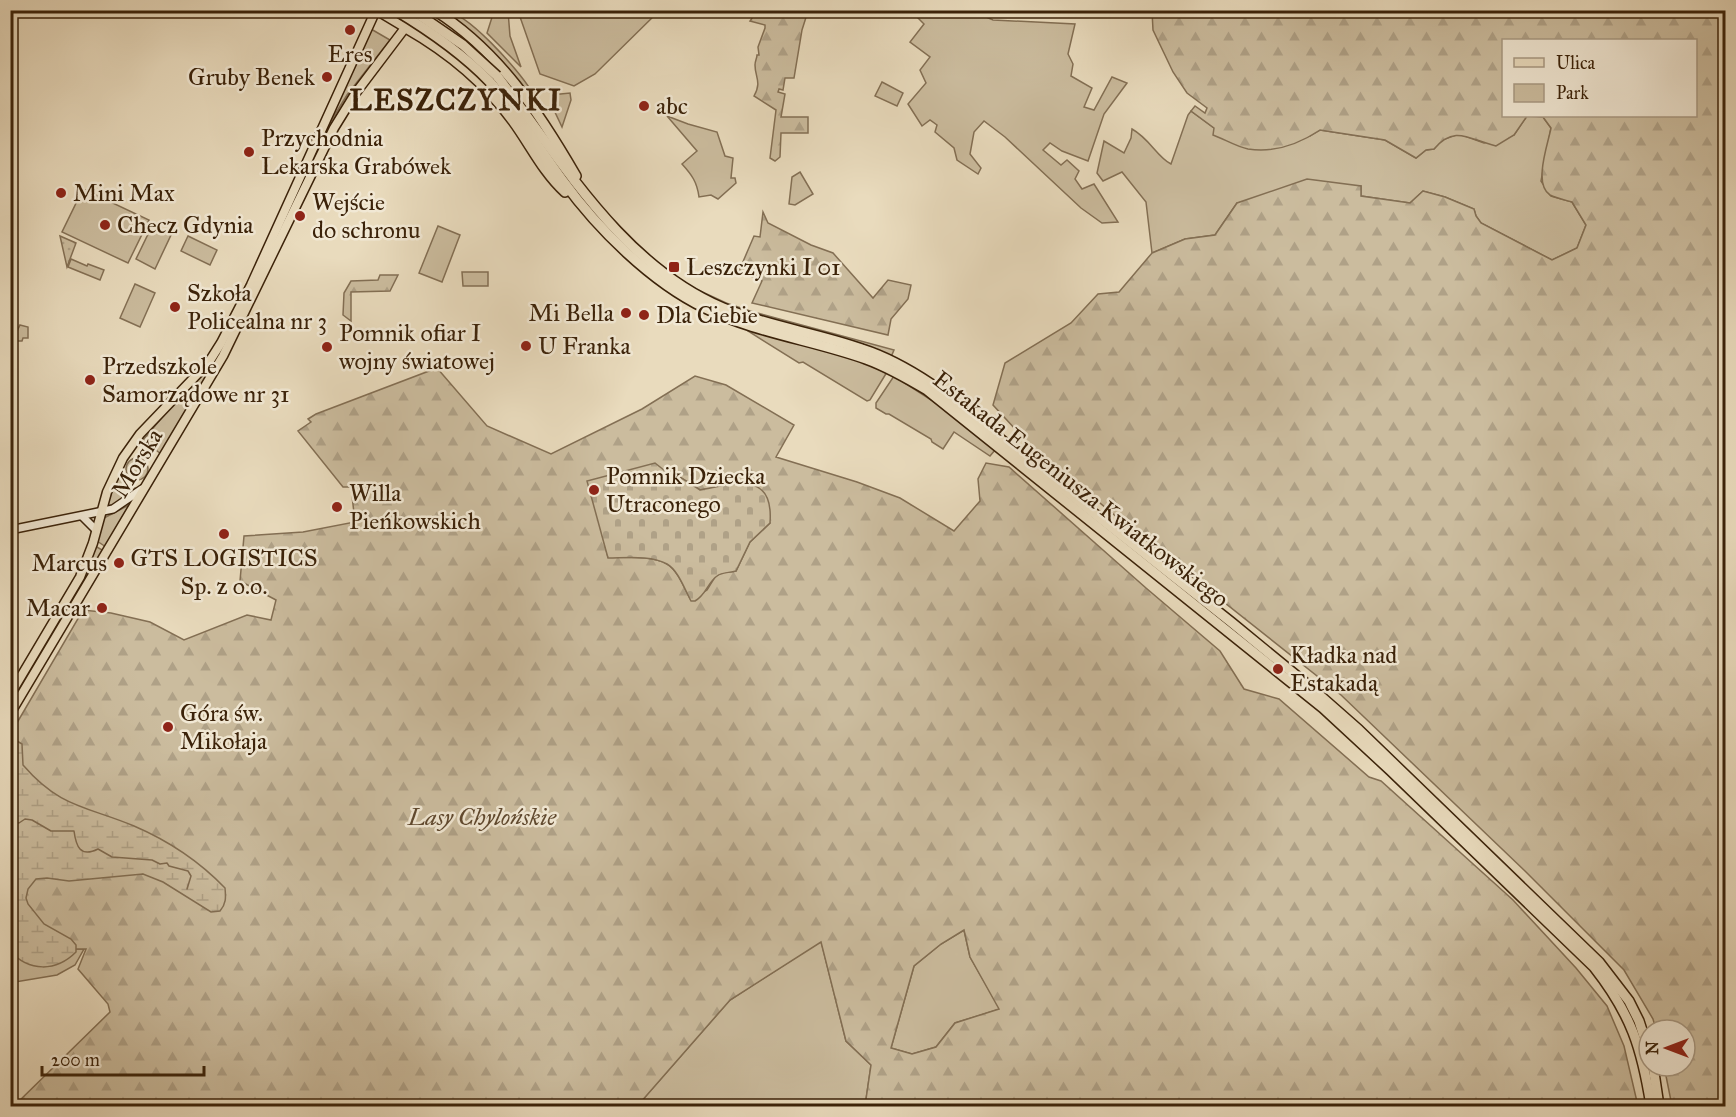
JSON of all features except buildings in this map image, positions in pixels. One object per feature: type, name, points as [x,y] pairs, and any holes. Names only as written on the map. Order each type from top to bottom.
[{"type":"highway","name":"Estakada Eugeniusza Kwiatkowskiego","points":[[395,10],[438,36],[493,79],[565,184],[593,218],[643,266],[674,289],[702,307],[743,323],[877,359]]},
{"type":"highway","name":"Estakada Eugeniusza Kwiatkowskiego","points":[[413,10],[463,45],[589,199],[631,245],[660,269],[700,296],[722,307],[847,344],[877,359],[943,402],[1228,625],[1392,767],[1597,964],[1629,1001],[1638,1018]]},
{"type":"highway","points":[[434,10],[470,37],[500,66],[528,100],[552,135],[589,199]]},
{"type":"highway","points":[[406,28],[452,57],[489,91],[559,186],[593,218]]},
{"type":"highway","points":[[452,57],[470,37]]},
{"type":"highway","name":"Estakada Eugeniusza Kwiatkowskiego","points":[[1597,964],[1634,1030],[1645,1069],[1651,1107]]},
{"type":"highway","points":[[1655,1078],[1659,1107]]},
{"type":"main road","points":[[376,10],[406,28]]},
{"type":"main road","name":"Morska","points":[[10,695],[75,587],[87,560],[107,492],[117,469],[137,437],[199,374],[221,344],[251,285],[376,10]]},
{"type":"main road","name":"Morska","points":[[10,714],[239,327],[334,128],[356,94],[406,28],[413,10]]},
{"type":"street","points":[[10,530],[101,513],[113,509],[146,486]]},
{"type":"street","points":[[83,517],[96,530]]},
{"type":"green space","points":[[444,11],[454,13],[465,20],[504,56],[524,80],[540,111],[519,81],[486,44]]},
{"type":"green space","points":[[494,11],[508,11],[510,36],[521,67],[487,33]]},
{"type":"green space","points":[[529,11],[659,11],[595,74],[574,86],[540,74],[519,14]]},
{"type":"green space","points":[[757,11],[808,11],[802,30],[794,78],[785,78],[783,90],[779,89],[778,92],[785,94],[781,117],[808,117],[808,133],[781,133],[780,157],[775,161],[770,158],[776,110],[754,96],[758,83],[755,64],[765,28],[765,25],[750,21]]},
{"type":"green space","points":[[911,11],[972,11],[993,20],[1075,24],[1068,54],[1073,64],[1071,76],[1092,88],[1084,107],[1094,110],[1112,77],[1127,83],[1104,114],[1088,161],[1062,151],[1050,143],[1043,150],[1061,165],[1067,160],[1079,171],[1075,179],[1082,189],[1094,184],[1118,222],[1102,223],[1081,208],[1005,137],[984,121],[974,132],[970,154],[981,168],[978,174],[957,160],[954,148],[935,132],[937,125],[930,120],[922,126],[908,104],[926,83],[920,70],[930,57],[910,42],[924,24]]},
{"type":"green space","points":[[1152,11],[1725,11],[1725,1106],[1672,1106],[1666,1078],[1697,1078],[1697,1018],[1652,1018],[1624,970],[1525,871],[1341,695],[1124,523],[1029,444],[993,405],[1005,363],[1071,323],[1098,294],[1119,292],[1152,253],[1185,239],[1215,235],[1237,203],[1307,179],[1361,186],[1361,196],[1410,203],[1423,191],[1445,197],[1474,209],[1481,223],[1552,260],[1577,248],[1586,225],[1572,202],[1550,195],[1545,190],[1542,173],[1551,128],[1543,117],[1697,117],[1697,39],[1502,39],[1502,117],[1526,117],[1514,135],[1496,146],[1456,135],[1442,141],[1434,149],[1426,150],[1416,158],[1385,140],[1320,130],[1286,146],[1267,150],[1244,148],[1213,135],[1214,128],[1191,111],[1195,106],[1205,113],[1207,108],[1187,93],[1173,72],[1153,30]]},
{"type":"green space","points":[[371,29],[390,40],[347,95],[326,129]]},
{"type":"green space","points":[[882,82],[903,93],[897,106],[875,96]]},
{"type":"green space","points":[[570,93],[571,100],[562,127],[553,108],[551,95]]},
{"type":"green space","points":[[1191,111],[1214,128],[1310,136],[1320,130],[1385,140],[1416,158],[1426,150],[1434,149],[1442,140],[1459,134],[1484,143],[1514,135],[1526,117],[1543,117],[1551,128],[1541,181],[1551,196],[1572,202],[1586,225],[1577,248],[1552,260],[1481,223],[1474,209],[1445,197],[1423,191],[1410,203],[1361,196],[1361,186],[1237,203],[1215,235],[1185,239],[1152,253],[1146,202],[1122,172],[1103,181],[1097,173],[1104,141],[1124,153],[1131,138],[1132,129],[1171,164]]},
{"type":"green space","points":[[667,116],[717,132],[725,156],[733,158],[731,178],[735,178],[736,183],[718,199],[711,195],[699,197],[694,179],[682,164],[697,151]]},
{"type":"green space","points":[[800,172],[813,194],[795,205],[789,204],[792,177]]},
{"type":"green space","points":[[83,189],[149,220],[128,263],[62,232]]},
{"type":"green space","points":[[763,212],[768,223],[811,245],[833,253],[873,298],[888,280],[911,285],[908,299],[891,319],[888,335],[752,303],[762,281],[739,271],[754,236],[760,237]]},
{"type":"green space","points":[[152,226],[171,235],[155,269],[136,259]]},
{"type":"green space","points":[[438,226],[460,235],[442,282],[419,273]]},
{"type":"green space","points":[[60,236],[76,243],[67,267]]},
{"type":"green space","points":[[188,236],[217,250],[210,265],[181,251]]},
{"type":"green space","points":[[71,259],[104,270],[100,280],[68,267]]},
{"type":"green space","points":[[462,272],[488,272],[488,286],[463,286]]},
{"type":"green space","points":[[380,275],[398,275],[390,291],[351,292],[351,321],[343,315],[344,293],[351,281],[378,280]]},
{"type":"green space","points":[[135,284],[155,293],[140,327],[120,318]]},
{"type":"green space","points":[[727,303],[894,350],[891,357],[854,342],[737,308]]},
{"type":"green space","points":[[20,325],[28,327],[28,338],[17,341],[14,345],[11,344]]},
{"type":"green space","points":[[749,329],[855,359],[887,372],[870,400],[867,401],[803,362],[799,363],[748,331]]},
{"type":"green space","points":[[223,346],[225,347],[161,454],[143,440]]},
{"type":"green space","name":"Lasy Chylońskie","points":[[437,368],[487,426],[551,454],[642,409],[695,376],[726,385],[794,425],[776,457],[900,498],[954,531],[980,501],[978,479],[986,463],[1009,467],[1220,651],[1244,689],[1279,699],[1369,777],[1381,781],[1513,900],[1576,968],[1607,1006],[1624,1046],[1638,1106],[865,1106],[871,1065],[846,1041],[821,942],[730,1000],[639,1104],[640,1106],[14,1106],[110,1012],[108,1004],[78,969],[86,949],[11,949],[11,733],[83,610],[111,613],[150,622],[184,640],[247,615],[271,620],[276,600],[240,581],[244,536],[303,532],[355,522],[351,487],[343,487],[298,431],[311,422],[308,419]],"holes":[[[681,478],[700,490],[748,483],[770,523],[750,542],[736,571],[721,573],[715,577],[707,590],[691,600],[678,575],[667,564],[646,558],[608,557],[598,518]],[[964,930],[970,957],[999,1009],[955,1023],[936,1047],[912,1054],[891,1048],[914,966],[941,944]]]},
{"type":"green space","points":[[894,376],[939,405],[995,450],[990,456],[954,432],[943,449],[931,439],[876,408],[876,403]]},
{"type":"green space","points":[[137,458],[145,461],[148,469],[145,477],[137,480],[129,477],[126,469],[129,461]]},
{"type":"green space","points":[[655,463],[674,478],[680,477],[700,490],[726,485],[750,484],[759,488],[766,495],[770,506],[770,523],[750,542],[736,571],[717,576],[695,601],[691,601],[678,575],[661,561],[646,558],[608,558],[587,481]]},
{"type":"green space","points":[[118,476],[126,485],[138,489],[105,510]]},
{"type":"green space","points":[[129,505],[106,547],[97,541],[104,518]]},
{"type":"green space","points":[[95,546],[104,551],[11,708],[11,702],[78,588]]},
{"type":"green space","points":[[17,741],[22,744],[23,765],[49,790],[74,804],[147,832],[183,852],[205,869],[225,888],[225,901],[220,911],[211,912],[163,882],[143,874],[69,881],[36,879],[28,889],[26,898],[28,904],[44,924],[71,939],[76,945],[76,952],[60,963],[43,967],[34,966],[17,958],[10,951],[10,744]]},
{"type":"green space","points":[[964,930],[970,957],[1000,1009],[955,1023],[936,1047],[912,1054],[891,1048],[914,966],[941,944]]},
{"type":"green space","points":[[821,941],[846,1041],[871,1065],[865,1106],[640,1106],[639,1104],[730,1000]]},
{"type":"green space","points":[[10,949],[84,949],[75,965],[57,975],[15,982],[11,981]]},
{"type":"waterway","points":[[10,822],[19,823],[25,819],[32,820],[51,831],[74,831],[78,846],[83,851],[98,849],[112,857],[167,863],[169,866],[188,871],[191,876],[187,889]]},
{"type":"place","name":"Eres","points":[[350,30]]},
{"type":"place","name":"Gruby Benek","points":[[327,77]]},
{"type":"place","name":"abc","points":[[644,106]]},
{"type":"place","name":"Przychodnia Lekarska Grabówek","points":[[249,152]]},
{"type":"place","name":"Mini Max","points":[[61,193]]},
{"type":"place","name":"Wejście do schronu","points":[[300,216]]},
{"type":"place","name":"Checz Gdynia","points":[[105,225]]},
{"type":"place","name":"Leszczynki I 01","points":[[674,267]]},
{"type":"place","name":"Szkoła Policealna nr 3","points":[[175,307]]},
{"type":"place","name":"Mi Bella","points":[[626,313]]},
{"type":"place","name":"Dla Ciebie","points":[[644,315]]},
{"type":"place","name":"U Franka","points":[[526,346]]},
{"type":"place","name":"Pomnik ofiar I wojny światowej","points":[[327,347]]},
{"type":"place","name":"Przedszkole Samorządowe nr 31","points":[[90,380]]},
{"type":"place","name":"Pomnik Dziecka Utraconego","points":[[594,490]]},
{"type":"place","name":"Willa Pieńkowskich","points":[[337,507]]},
{"type":"place","name":"GTS LOGISTICS Sp. z o.o.","points":[[224,534]]},
{"type":"place","name":"Marcus","points":[[119,563]]},
{"type":"place","name":"Macar","points":[[102,608]]},
{"type":"place","name":"Kładka nad Estakadą","points":[[1278,669]]},
{"type":"place","name":"Góra św. Mikołaja","points":[[168,727]]},
{"type":"district","name":"LESZCZYNKI","points":[[456,100]]}]
